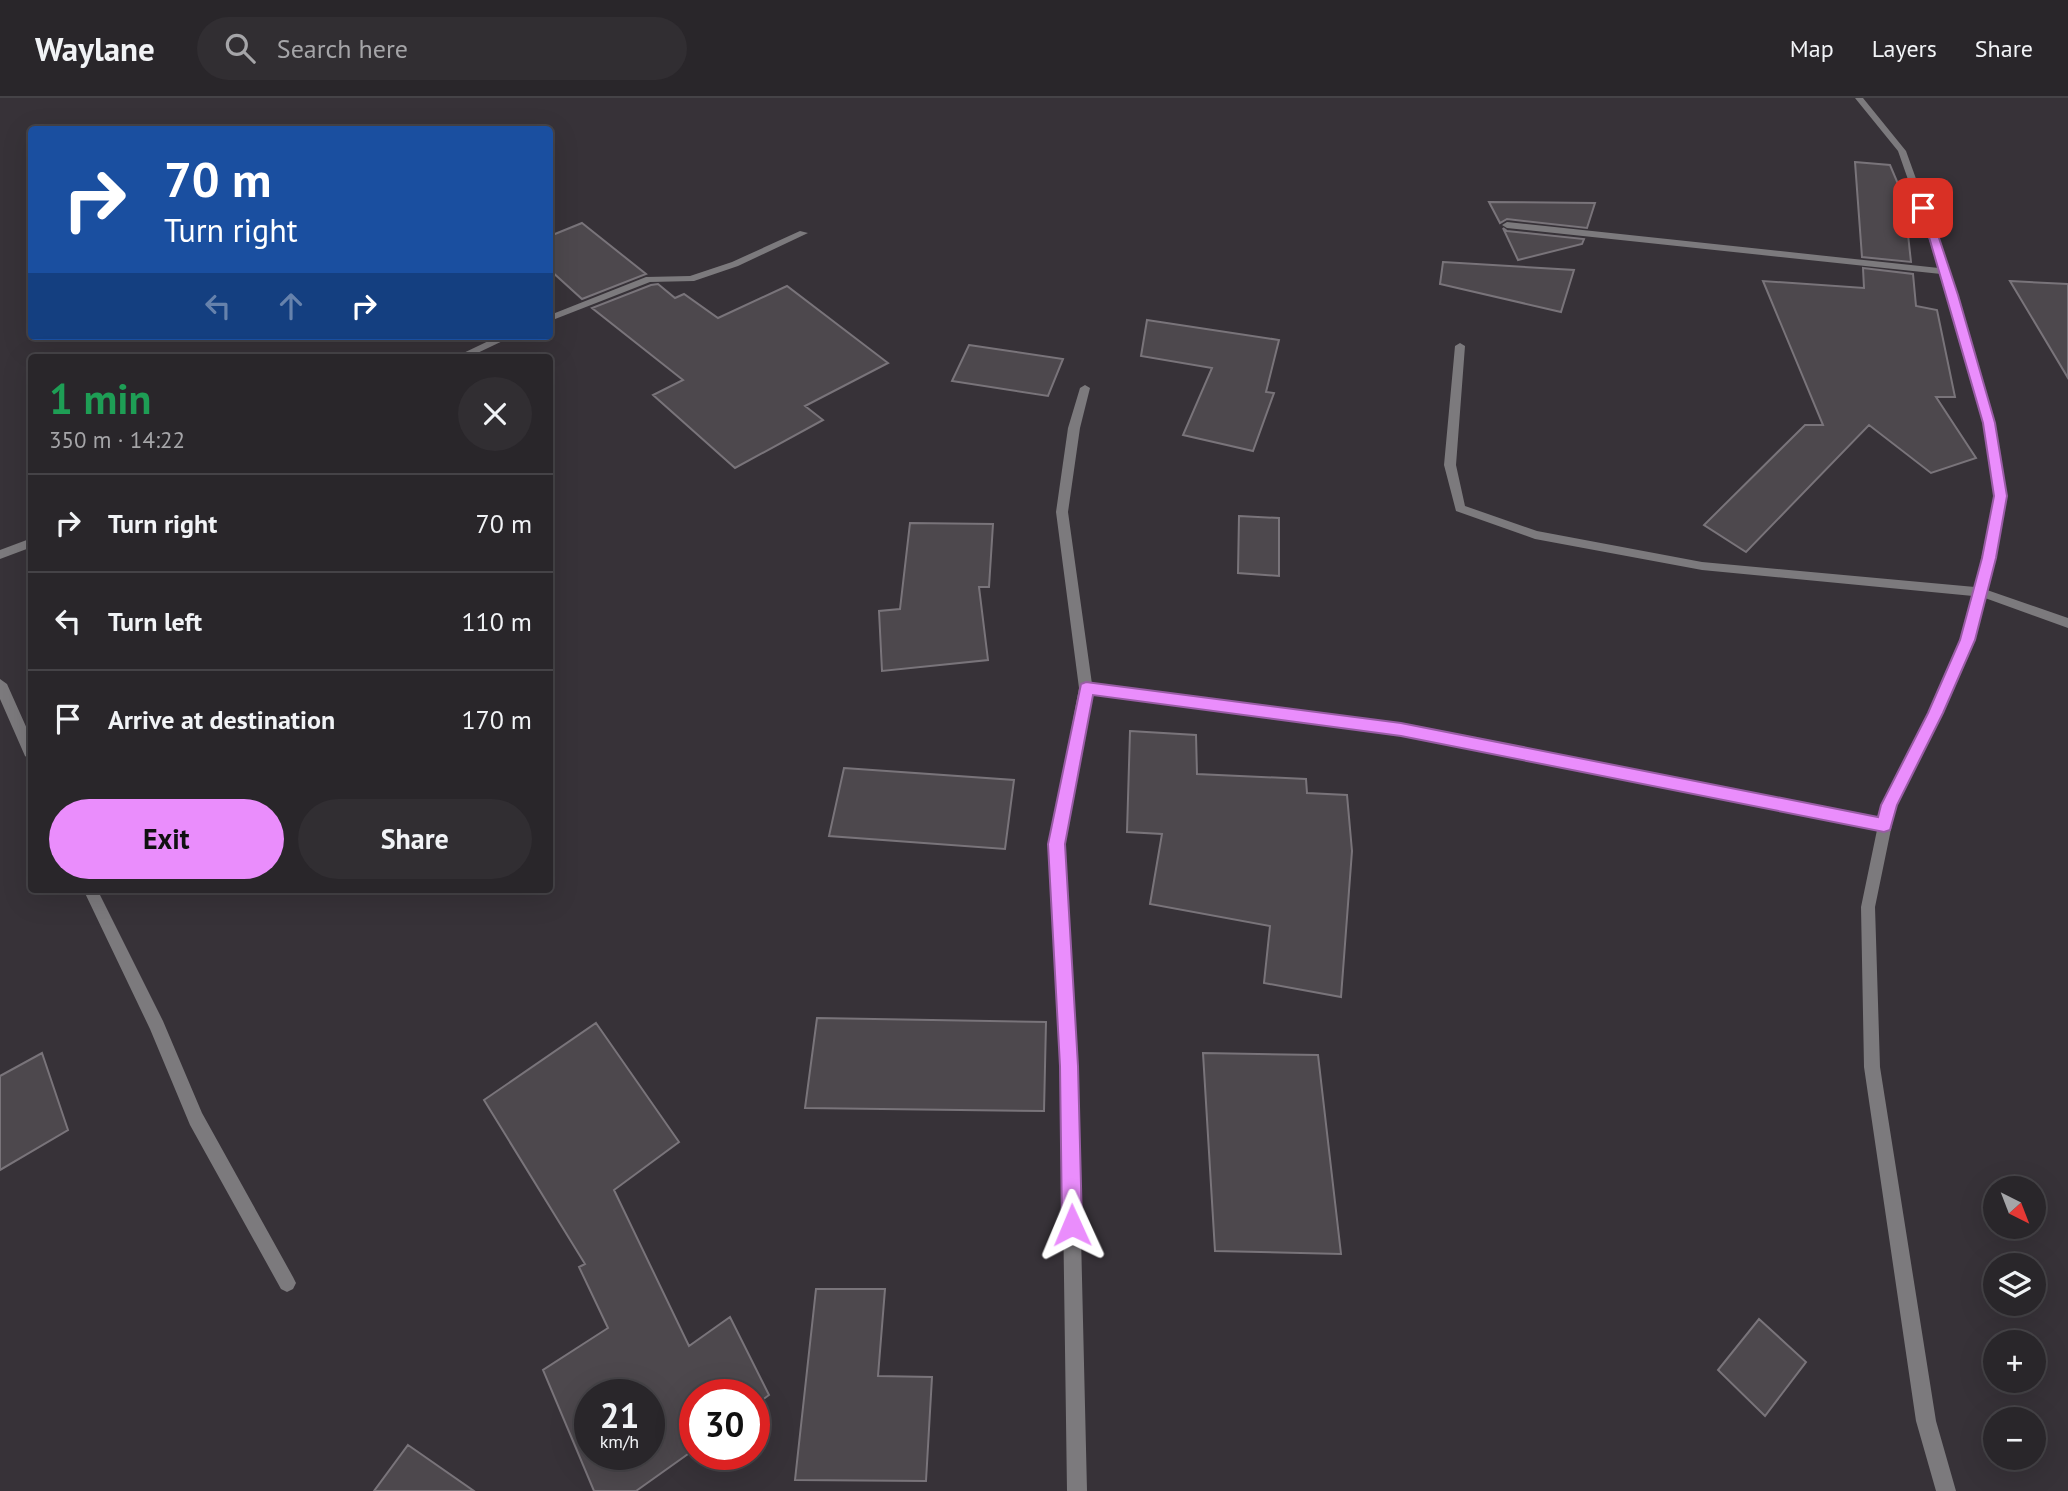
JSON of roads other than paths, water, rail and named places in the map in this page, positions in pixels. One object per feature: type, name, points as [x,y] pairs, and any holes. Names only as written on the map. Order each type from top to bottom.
[{"type":"street","points":[[1859,98],[1902,151],[1945,272],[1989,423],[2001,496],[1968,640],[1889,805],[1868,907],[1872,1067],[1926,1421],[1946,1491]]},
{"type":"street","points":[[1507,225],[1945,272]]},
{"type":"street","points":[[553,317],[649,279],[691,279],[735,264],[803,233]]},
{"type":"street","points":[[467,354],[500,340]]},
{"type":"street","points":[[1460,346],[1450,464],[1460,508],[1535,535],[1702,566],[1980,592],[2068,623]]},
{"type":"street","points":[[1077,1491],[1069,1066],[1057,844],[1086,688],[1062,512],[1074,428],[1085,388]]},
{"type":"street","points":[[0,555],[28,544]]},
{"type":"street","points":[[0,684],[28,747]]},
{"type":"street","points":[[1086,688],[1401,729],[1884,825]]},
{"type":"street","points":[[92,893],[157,1026],[196,1119],[287,1283]]}]
